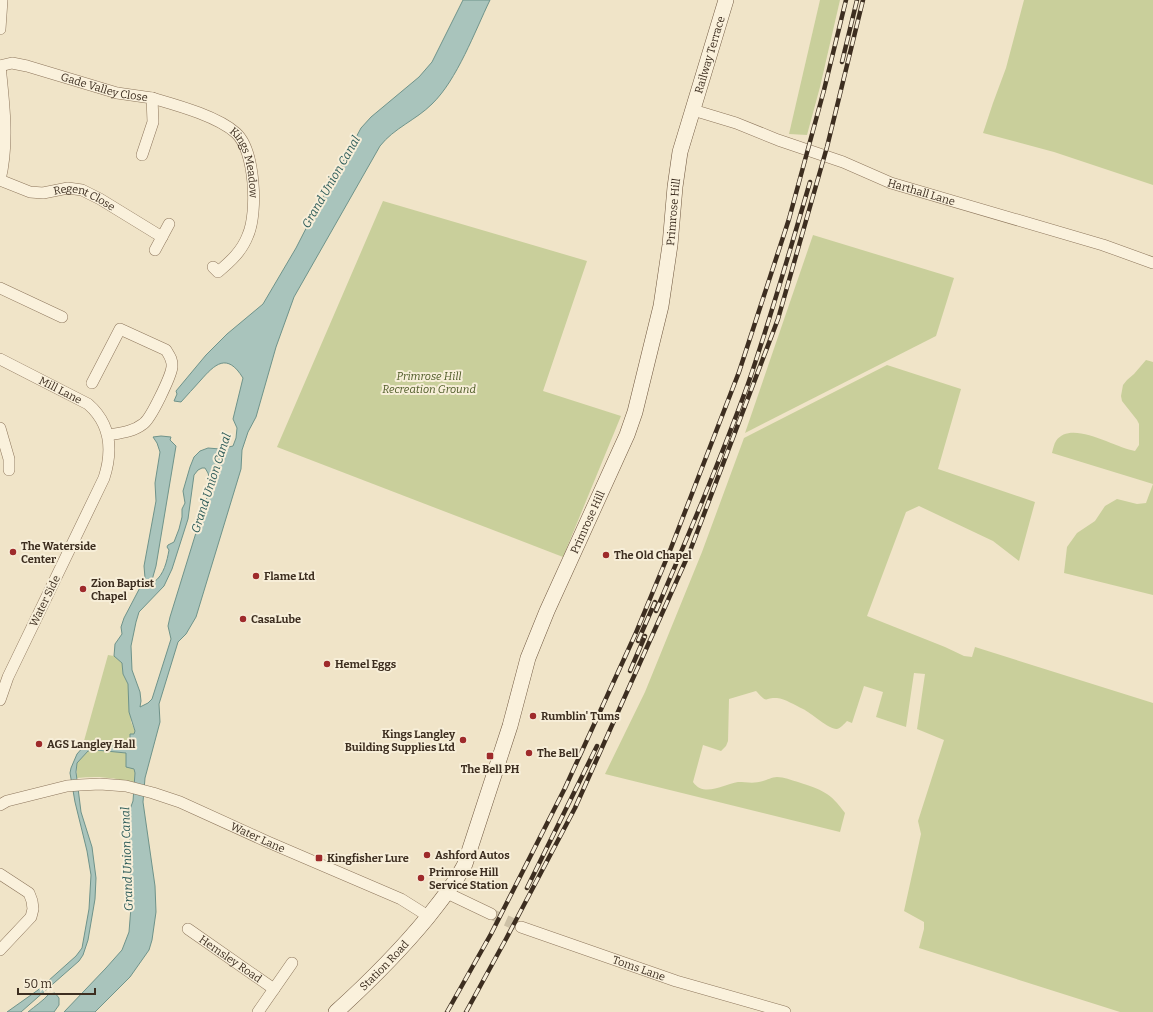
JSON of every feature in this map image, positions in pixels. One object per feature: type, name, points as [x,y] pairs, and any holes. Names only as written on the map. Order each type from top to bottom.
[{"type":"street","points":[[0,29],[2,0]]},
{"type":"street","name":"Railway Terrace","points":[[693,110],[726,0]]},
{"type":"street","name":"Gade Valley Close","points":[[0,66],[12,63],[27,66],[117,93],[152,98],[153,122],[142,155]]},
{"type":"street","points":[[0,66],[5,112],[5,146],[3,169],[0,180]]},
{"type":"street","name":"Kings Meadow","points":[[152,98],[227,125],[238,134],[246,149],[251,164],[253,180],[252,218],[249,234],[241,249],[230,262],[218,272]]},
{"type":"street","name":"Harthall Lane","points":[[693,110],[736,123],[778,140],[843,162],[891,183],[1103,245],[1153,263]]},
{"type":"street","name":"Primrose Hill","points":[[428,916],[447,893],[462,869],[472,843],[510,726],[528,658],[547,611],[625,441],[635,412],[661,306],[670,245],[679,158],[693,110]]},
{"type":"street","name":"Regent Close","points":[[0,180],[30,192],[43,193],[68,188],[82,190],[100,199],[162,237]]},
{"type":"street","points":[[155,250],[169,224]]},
{"type":"street","points":[[0,288],[62,317]]},
{"type":"street","points":[[92,383],[122,325],[166,350],[170,356],[172,365],[170,373],[151,414],[143,424],[129,431],[108,435]]},
{"type":"street","name":"Mill Lane","points":[[0,359],[88,404],[97,412],[108,435]]},
{"type":"street","points":[[0,428],[9,459],[9,470]]},
{"type":"street","name":"Water Side","points":[[0,700],[8,677],[104,478],[108,465],[110,449],[108,435]]},
{"type":"street","name":"Water Lane","points":[[0,805],[67,786],[100,784],[126,786],[153,793],[180,802],[401,899],[428,916]]},
{"type":"street","points":[[0,874],[29,893],[33,908],[31,917],[0,950]]},
{"type":"street","points":[[447,893],[491,914]]},
{"type":"street","name":"Station Road","points":[[336,1012],[372,980],[414,935],[428,916]]},
{"type":"street","name":"Toms Lane","points":[[521,927],[758,1008],[785,1012]]},
{"type":"street","name":"Hemsley Road","points":[[188,929],[274,990]]},
{"type":"street","points":[[258,1012],[292,963]]},
{"type":"green space","points":[[820,0],[840,0],[820,87],[807,135],[789,134]]},
{"type":"green space","points":[[1024,0],[1153,0],[1153,185],[1054,152],[983,133],[1006,68]]},
{"type":"green space","name":"Primrose Hill Recreation Ground","points":[[383,201],[587,261],[543,391],[621,416],[563,557],[277,447]]},
{"type":"green space","points":[[813,235],[954,278],[936,336],[745,433]]},
{"type":"green space","points":[[1146,360],[1153,362],[1153,484],[1052,453],[1056,441],[1063,435],[1072,433],[1094,437],[1135,451],[1139,445],[1139,424],[1122,401],[1121,396],[1123,385]]},
{"type":"green space","points":[[887,365],[961,389],[938,469],[1035,502],[1019,561],[993,541],[919,506],[906,512],[867,616],[964,656],[972,657],[975,647],[1153,703],[1153,1012],[1120,1012],[919,948],[924,929],[924,922],[904,911],[921,834],[918,821],[944,740],[917,729],[925,674],[914,673],[906,727],[876,717],[883,692],[864,686],[852,723],[847,721],[837,729],[830,727],[790,702],[777,698],[765,699],[756,691],[729,699],[728,741],[726,746],[721,751],[703,745],[693,782],[698,787],[708,790],[732,783],[750,783],[763,781],[773,777],[785,778],[798,782],[813,787],[835,800],[845,813],[840,832],[605,774],[645,692],[702,552],[744,438]]},
{"type":"green space","points":[[1153,484],[1153,595],[1064,573],[1067,547],[1077,533],[1095,521],[1105,506],[1117,499],[1137,504],[1146,503]]},
{"type":"green space","points":[[108,655],[114,656],[122,663],[123,674],[128,684],[131,722],[135,731],[134,734],[130,734],[130,740],[127,746],[88,745],[82,748]]},
{"type":"green space","points":[[96,750],[127,753],[135,773],[134,784],[106,778],[77,778],[77,763],[88,751]]},
{"type":"water","name":"Grand Union Canal","points":[[463,0],[490,0],[465,55],[450,82],[441,94],[426,110],[392,134],[380,146],[294,297],[276,347],[256,417],[248,432],[242,450],[241,469],[196,617],[186,634],[178,642],[159,704],[160,722],[145,778],[143,802],[155,886],[156,912],[149,950],[130,977],[95,1012],[64,1012],[122,950],[129,932],[131,907],[129,812],[133,801],[135,773],[134,769],[126,767],[126,753],[96,750],[88,751],[77,763],[76,772],[81,812],[92,847],[96,878],[95,899],[88,940],[83,955],[79,961],[21,1012],[7,1012],[38,990],[76,956],[82,948],[89,909],[91,875],[70,773],[77,754],[84,746],[127,746],[130,740],[130,734],[134,734],[135,731],[129,712],[128,684],[123,674],[122,663],[114,656],[115,644],[122,634],[121,627],[124,618],[145,578],[144,566],[156,501],[155,483],[160,452],[153,437],[171,437],[170,440],[176,446],[156,566],[152,580],[154,582],[163,572],[169,550],[167,547],[174,542],[179,529],[182,509],[185,503],[183,491],[194,457],[200,451],[208,448],[220,449],[233,446],[237,428],[233,419],[243,378],[232,365],[221,363],[205,375],[181,402],[174,401],[177,394],[176,391],[206,355],[227,334],[263,304],[296,248],[361,128],[371,117],[419,77],[432,62]],"holes":[[[205,468],[211,484],[170,617],[168,626],[171,639],[152,699],[140,707],[140,692],[132,670],[131,646],[136,622],[139,612],[164,586],[172,569],[188,519],[194,475],[198,470]]]},
{"type":"water","points":[[55,993],[59,998],[59,1005],[54,1012],[28,1012],[49,994]]},
{"type":"tunnel","points":[[491,914],[521,927]]},
{"type":"railway","points":[[447,1012],[491,934],[565,788],[635,635],[671,548],[739,372],[789,219],[824,90],[846,0]]},
{"type":"railway","points":[[842,62],[857,0]]},
{"type":"railway","points":[[466,1012],[575,808],[690,551],[778,319],[827,147],[863,0]]},
{"type":"railway","points":[[656,611],[692,527],[748,384],[810,182]]},
{"type":"railway","points":[[638,641],[655,602]]},
{"type":"railway","points":[[630,671],[645,636]]},
{"type":"railway","points":[[527,888],[597,746]]},
{"type":"place","name":"The Waterside Center","points":[[13,552]]},
{"type":"place","name":"The Old Chapel","points":[[606,555]]},
{"type":"place","name":"Flame Ltd","points":[[256,576]]},
{"type":"place","name":"Zion Baptist Chapel","points":[[83,589]]},
{"type":"place","name":"CasaLube","points":[[243,619]]},
{"type":"place","name":"Hemel Eggs","points":[[327,664]]},
{"type":"place","name":"Rumblin' Tums","points":[[533,716]]},
{"type":"place","name":"Kings Langley Building Supplies Ltd","points":[[463,740]]},
{"type":"place","name":"AGS Langley Hall","points":[[39,744]]},
{"type":"place","name":"The Bell","points":[[529,753]]},
{"type":"place","name":"The Bell PH","points":[[490,756]]},
{"type":"place","name":"Ashford Autos","points":[[427,855]]},
{"type":"place","name":"Kingfisher Lure","points":[[319,858]]},
{"type":"place","name":"Primrose Hill Service Station","points":[[421,878]]}]
